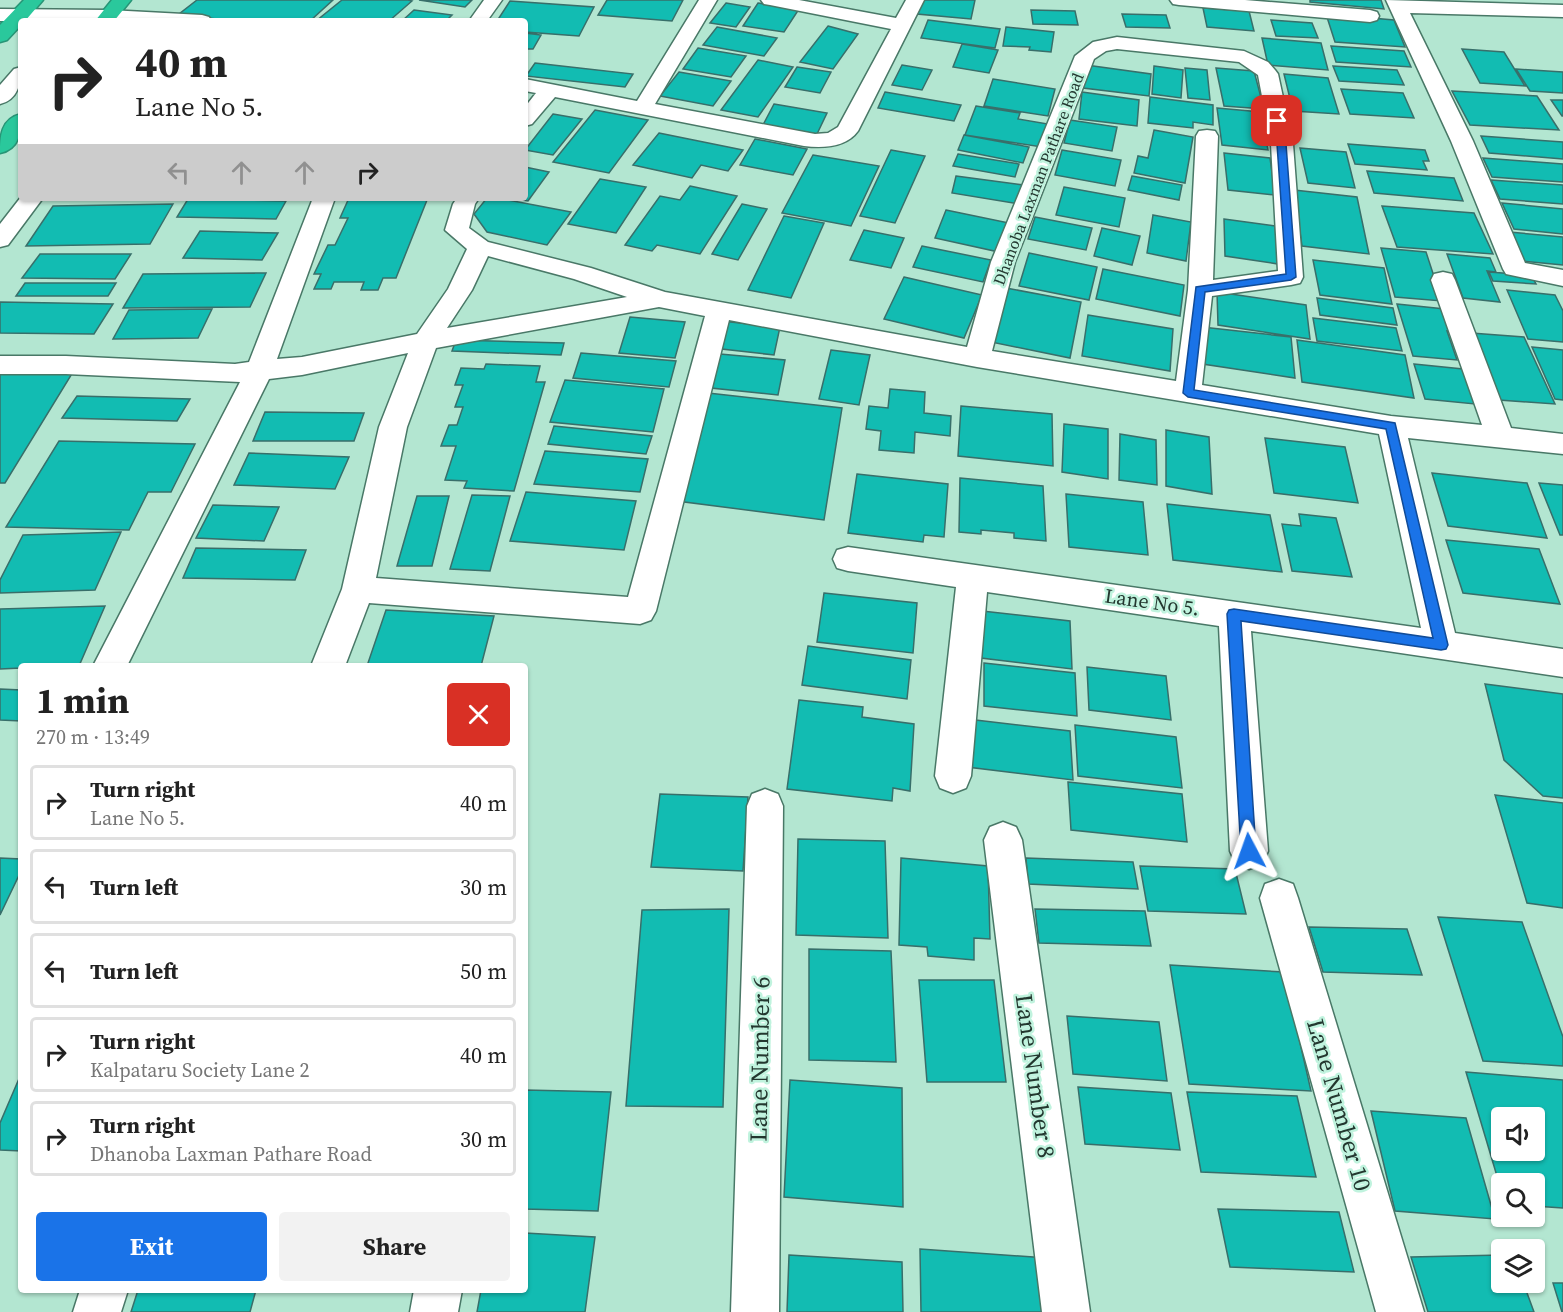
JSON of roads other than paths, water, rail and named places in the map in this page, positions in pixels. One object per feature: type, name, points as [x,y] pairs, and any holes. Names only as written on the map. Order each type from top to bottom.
[{"type":"highway","points":[[0,36],[9,15],[34,0]]},
{"type":"highway","points":[[107,18],[123,0]]},
{"type":"highway","points":[[0,147],[18,124]]},
{"type":"street","points":[[46,18],[60,0]]},
{"type":"street","points":[[76,18],[92,0]]},
{"type":"street","points":[[479,18],[494,0]]},
{"type":"street","points":[[642,109],[708,0]]},
{"type":"street","points":[[770,0],[901,25]]},
{"type":"street","points":[[528,86],[804,140],[828,140],[840,137],[847,131],[915,0]]},
{"type":"street","points":[[1179,0],[1245,2],[1370,16]]},
{"type":"street","points":[[1563,10],[1396,4],[1462,141],[1515,269],[1563,278]]},
{"type":"street","points":[[9,15],[46,18],[107,18]]},
{"type":"street","name":"Dhanoba Laxman Pathare Road","points":[[978,358],[1003,262],[1085,56],[1100,46],[1117,43],[1244,57],[1261,66],[1268,74],[1282,144],[1291,277],[1200,290]]},
{"type":"street","points":[[0,98],[18,77]]},
{"type":"street","points":[[528,116],[550,90]]},
{"type":"street","points":[[1188,393],[1200,290],[1207,136]]},
{"type":"street","points":[[0,240],[30,201]]},
{"type":"street","points":[[112,663],[259,370],[323,201]]},
{"type":"street","points":[[467,201],[458,230],[480,247],[582,273],[659,299],[978,358],[1391,426],[1563,444]]},
{"type":"street","points":[[329,663],[358,589],[393,427],[426,341],[460,290],[480,247]]},
{"type":"street","points":[[1443,280],[1501,438]]},
{"type":"street","points":[[0,365],[66,365],[235,373],[302,366],[659,299]]},
{"type":"street","points":[[358,589],[640,611],[719,310]]},
{"type":"street","points":[[1391,426],[1441,645]]},
{"type":"street","name":"Lane No 5.","points":[[848,559],[1563,663]]},
{"type":"street","points":[[953,776],[973,576]]},
{"type":"street","points":[[1234,614],[1249,851]]},
{"type":"street","name":"Lane Number 6","points":[[755,1312],[765,806]]},
{"type":"street","name":"Lane Number 8","points":[[1003,840],[1066,1312]]},
{"type":"street","name":"Lane Number 10","points":[[1279,898],[1400,1312]]},
{"type":"street","points":[[97,1312],[103,1293]]},
{"type":"street","points":[[434,1312],[437,1293]]}]
